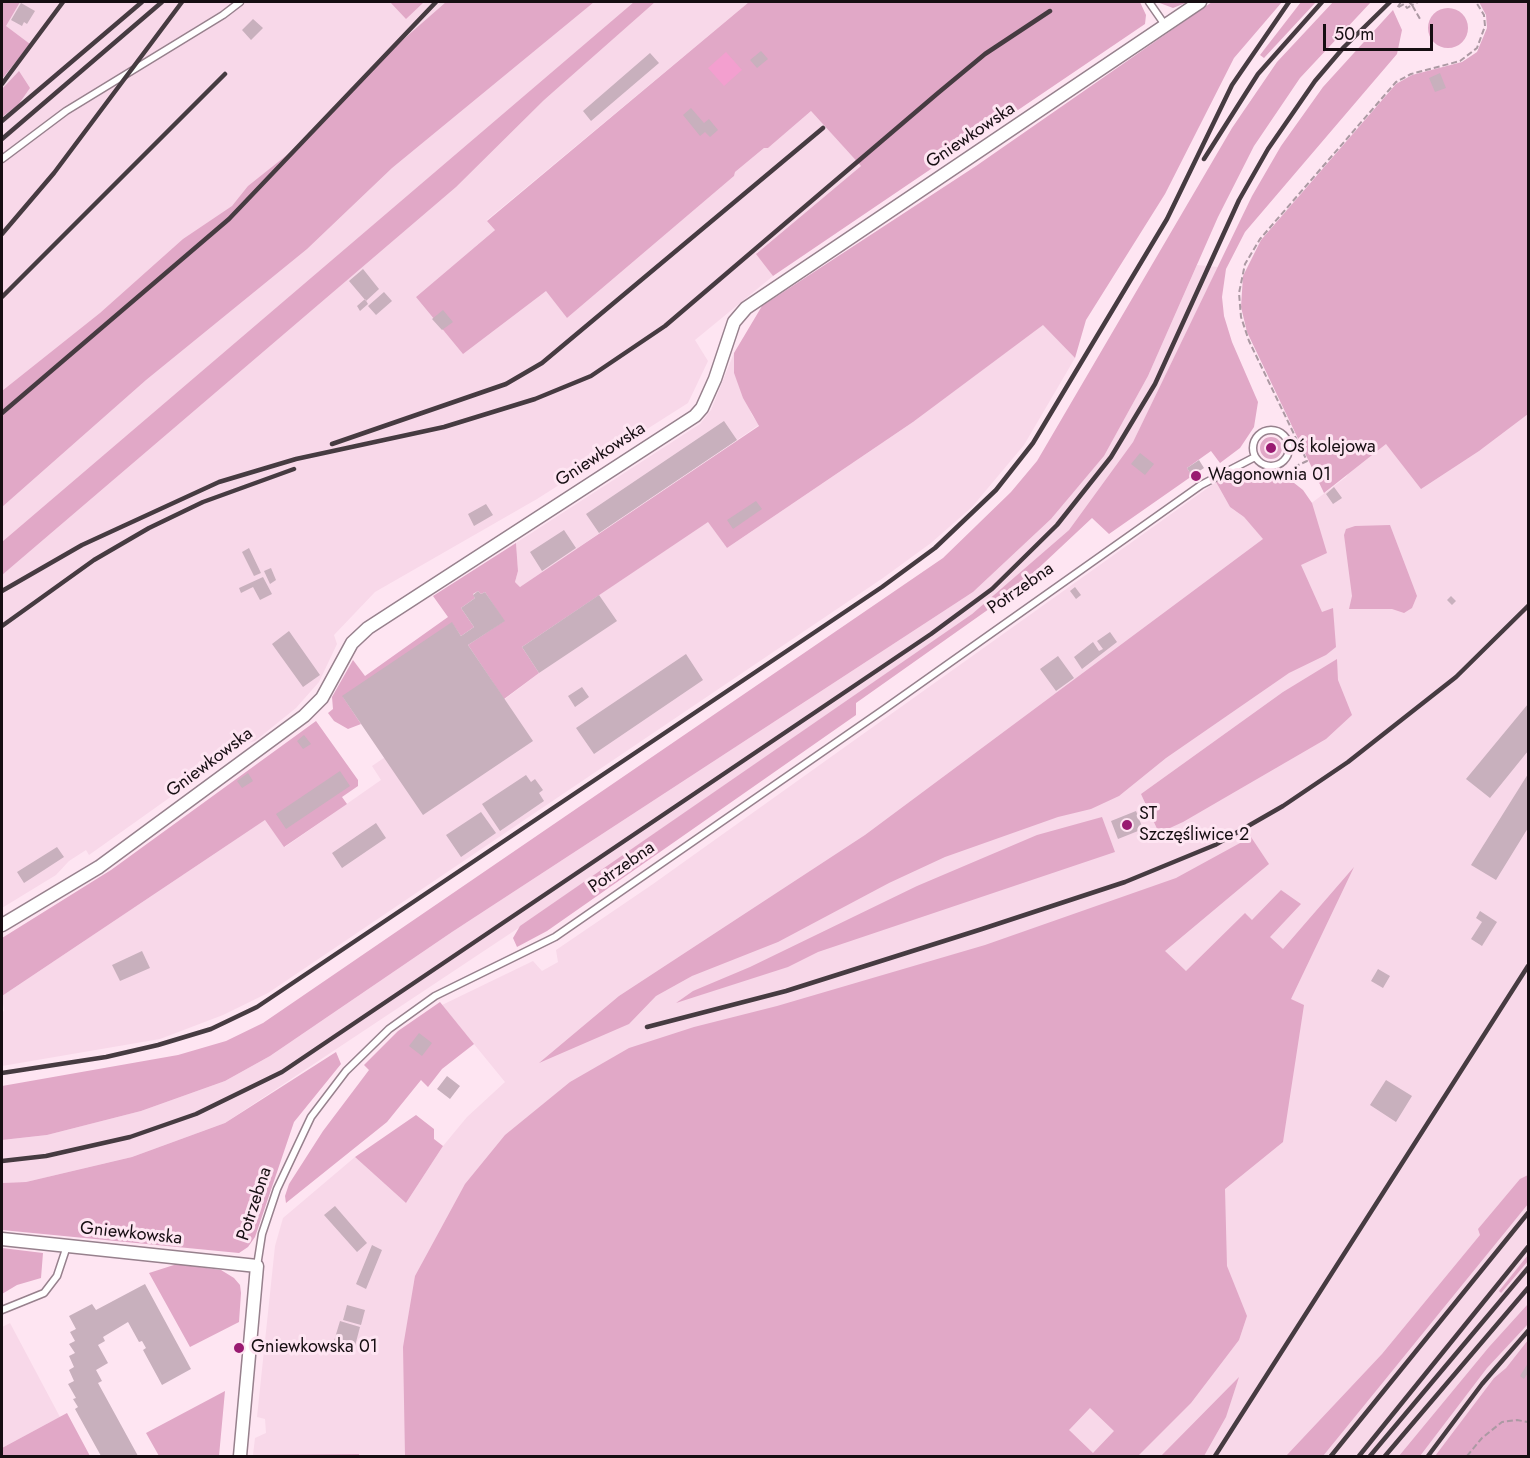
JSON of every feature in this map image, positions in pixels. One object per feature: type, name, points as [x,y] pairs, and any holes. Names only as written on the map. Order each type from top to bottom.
[{"type":"street","name":"Gniewkowska","points":[[2,926],[99,867],[304,716],[322,698],[352,643],[368,628],[695,416],[702,408],[715,380],[734,322],[746,308],[1200,2]]},
{"type":"street","name":"Gniewkowska","points":[[2,1239],[256,1266]]},
{"type":"street","name":"Potrzebna","points":[[240,1456],[256,1266]]},
{"type":"lane","points":[[2,159],[66,111],[223,15],[240,2]]},
{"type":"lane","points":[[1149,2],[1165,25]]},
{"type":"lane","points":[[1262,431],[1279,431],[1288,440],[1287,457],[1278,465],[1262,465],[1255,457],[1254,440],[1262,431]]},
{"type":"lane","name":"Potrzebna","points":[[256,1266],[262,1234],[277,1189],[311,1117],[346,1071],[389,1029],[435,996],[555,937],[883,710],[1201,485],[1255,457]]},
{"type":"lane","points":[[2,1310],[44,1293],[57,1276],[67,1246]]},
{"type":"path","points":[[1401,2],[1397,9],[1404,4],[1407,8],[1418,2]]},
{"type":"path","points":[[1409,2],[1420,19]]},
{"type":"path","points":[[1294,467],[1307,461],[1249,341],[1240,317],[1239,286],[1245,264],[1260,239],[1396,82],[1411,74],[1461,61],[1478,48],[1484,35],[1485,20],[1476,2]]},
{"type":"path","points":[[1467,1456],[1482,1438],[1502,1422],[1517,1420],[1528,1422]]},
{"type":"shaded area","points":[[2,2],[749,2],[487,220],[496,229],[416,297],[547,291],[567,318],[734,176],[735,172],[764,148],[768,148],[811,111],[861,166],[757,253],[773,276],[695,340],[708,361],[688,403],[537,499],[375,592],[334,635],[337,644],[319,682],[296,708],[255,741],[245,744],[89,855],[86,850],[69,861],[56,875],[2,908]]},
{"type":"shaded area","points":[[2,2],[20,2],[6,26],[30,44],[2,79]]},
{"type":"shaded area","points":[[390,2],[424,2],[406,19]]},
{"type":"shaded area","points":[[446,2],[594,2],[392,168],[307,249],[146,380],[2,507],[2,391],[100,313],[183,239],[232,206],[248,186],[297,147],[397,45]]},
{"type":"shaded area","points":[[634,2],[655,2],[544,100],[456,187],[2,575],[2,542]]},
{"type":"shaded area","points":[[749,2],[1140,2],[1146,15],[1145,24],[773,276],[756,254],[861,166],[811,111],[768,148],[764,148],[735,172],[734,176],[567,318],[546,291],[463,354],[416,297],[495,230],[487,221]]},
{"type":"shaded area","points":[[1157,2],[1188,2],[1173,8]]},
{"type":"shaded area","points":[[1212,2],[1282,2],[1234,58],[1165,194],[1086,320],[1075,358],[1043,325],[913,422],[727,548],[708,522],[522,647],[539,673],[504,699],[468,645],[504,621],[485,592],[481,594],[478,591],[473,594],[475,598],[461,608],[474,627],[461,636],[452,623],[343,697],[361,724],[348,729],[334,721],[328,713],[333,709],[332,697],[353,660],[365,676],[448,617],[433,596],[516,543],[518,571],[515,582],[520,587],[759,426],[743,398],[734,373],[734,353],[762,306],[976,166]]},
{"type":"shaded area","points":[[1301,2],[1316,2],[1264,58],[1260,55]]},
{"type":"shaded area","points":[[1333,2],[1371,2],[1300,78],[1254,146],[1218,217],[1148,376],[1104,456],[1051,519],[973,592],[452,932],[270,1056],[225,1081],[141,1111],[47,1135],[2,1140],[2,1086],[178,1055],[226,1041],[263,1023],[943,558],[1011,492],[1037,461],[1232,128],[1277,62]]},
{"type":"shaded area","points":[[1479,2],[1528,2],[1528,414],[1479,451],[1421,489],[1386,444],[1324,493],[1247,332],[1241,307],[1243,276],[1261,240],[1396,84],[1412,75],[1462,62],[1477,52],[1487,28],[1486,15]]},
{"type":"shaded area","points":[[1448,8],[1456,9],[1462,14],[1467,20],[1467,36],[1462,42],[1456,47],[1448,48],[1440,47],[1434,42],[1429,36],[1428,28],[1429,20],[1434,14],[1440,9]]},
{"type":"shaded area","points":[[1393,10],[1402,30],[1397,54],[1245,232],[1226,269],[1222,297],[1224,316],[1232,342],[1258,402],[1254,427],[1240,448],[1220,463],[1211,451],[1187,468],[1192,476],[1109,534],[1092,518],[1013,592],[856,703],[856,715],[547,931],[517,947],[513,938],[520,926],[972,614],[1069,530],[1133,442],[1252,196],[1281,146],[1323,87]]},
{"type":"shaded area","points":[[726,52],[742,70],[724,86],[708,68]]},
{"type":"shaded area","points":[[19,71],[30,88],[18,105],[2,117],[2,89]]},
{"type":"shaded area","points":[[1197,265],[1218,267],[1133,442],[1069,530],[972,614],[520,927],[225,1123],[132,1157],[26,1182],[2,1183],[2,1140],[47,1135],[141,1111],[225,1081],[270,1056],[452,932],[973,592],[1051,519],[1104,456],[1148,376]]},
{"type":"shaded area","points":[[1043,324],[1075,358],[1024,445],[972,507],[931,543],[883,578],[268,993],[223,1015],[160,1039],[2,1066],[2,1012],[4,1011],[2,996],[265,820],[285,847],[381,780],[372,766],[494,683],[505,699],[539,673],[522,647],[708,521],[727,548],[913,422]]},
{"type":"shaded area","points":[[1528,328],[1528,1340],[1506,1368],[1494,1378],[1435,1456],[253,1455],[255,1438],[266,1433],[265,1419],[257,1417],[275,1246],[283,1218],[355,1157],[406,1203],[443,1146],[467,1117],[505,1082],[442,1005],[533,961],[542,971],[558,962],[556,950],[653,884],[1216,482],[1230,507],[1244,517],[1264,539],[1346,477],[1350,471]]},
{"type":"shaded area","points":[[734,353],[734,373],[752,415],[759,425],[520,587],[515,582],[518,571],[516,543],[700,424],[711,410]]},
{"type":"shaded area","points":[[1271,437],[1279,440],[1282,448],[1279,456],[1271,459],[1263,456],[1260,448],[1263,440]]},
{"type":"shaded area","points":[[1251,471],[1274,474],[1289,479],[1303,490],[1312,503],[1327,553],[1301,565],[1322,612],[1333,608],[1336,647],[1326,655],[1289,673],[1166,758],[1119,796],[1091,809],[1058,817],[945,857],[889,883],[778,942],[692,976],[656,996],[629,1024],[539,1063],[619,996],[865,835],[1263,539],[1244,517],[1230,507],[1216,482],[1231,475]]},
{"type":"shaded area","points":[[1390,525],[1417,596],[1412,608],[1404,613],[1392,609],[1349,609],[1352,596],[1344,535],[1346,529],[1355,526]]},
{"type":"shaded area","points":[[1337,659],[1338,680],[1352,715],[1326,739],[1183,822],[1159,833],[1141,794],[1283,692]]},
{"type":"shaded area","points":[[316,721],[358,780],[358,786],[342,797],[347,804],[284,847],[265,820],[2,996],[2,938],[111,870]]},
{"type":"shaded area","points":[[1102,817],[1115,852],[818,952],[788,967],[676,1003],[693,991],[750,967],[917,886],[1037,835]]},
{"type":"shaded area","points":[[1251,837],[1269,864],[1165,951],[1186,971],[1245,913],[1252,920],[1281,890],[1301,904],[1270,937],[1283,949],[1354,867],[1291,999],[1304,1005],[1283,1142],[1225,1189],[1227,1266],[1247,1316],[1239,1340],[1191,1403],[1138,1456],[405,1456],[403,1347],[415,1276],[465,1184],[505,1135],[570,1082],[629,1048],[694,1027],[777,1006],[985,945],[1176,878]],"holes":[[[1090,1408],[1114,1431],[1093,1453],[1069,1430]]]},
{"type":"shaded area","points":[[440,1002],[474,1044],[442,1069],[428,1087],[421,1080],[387,1122],[286,1203],[285,1196],[289,1184],[323,1131],[369,1070],[364,1065],[398,1031]]},
{"type":"shaded area","points":[[336,1052],[341,1064],[294,1122],[255,1237],[248,1247],[239,1253],[2,1230],[2,1183],[26,1182],[132,1157],[225,1123]]},
{"type":"shaded area","points":[[416,1115],[434,1129],[434,1139],[443,1146],[406,1203],[355,1157]]},
{"type":"shaded area","points":[[1528,1175],[1528,1204],[1323,1456],[1286,1456],[1382,1354],[1480,1235],[1478,1229],[1520,1179]]},
{"type":"shaded area","points":[[2,1248],[43,1253],[41,1278],[17,1285],[2,1294]]},
{"type":"shaded area","points":[[1528,1255],[1528,1261],[1501,1293],[1499,1291]]},
{"type":"shaded area","points":[[177,1264],[221,1270],[234,1278],[240,1285],[241,1293],[239,1322],[190,1347],[149,1273]]},
{"type":"shaded area","points":[[1528,1304],[1528,1324],[1487,1368],[1420,1456],[1399,1456],[1489,1347]]},
{"type":"shaded area","points":[[10,1323],[60,1417],[2,1448],[2,1327]]},
{"type":"shaded area","points":[[1528,1340],[1528,1456],[1435,1456],[1494,1378],[1506,1368]]},
{"type":"shaded area","points":[[1239,1377],[1226,1417],[1204,1456],[1161,1456]]},
{"type":"shaded area","points":[[225,1391],[219,1456],[159,1456],[146,1433]]},
{"type":"shaded area","points":[[67,1413],[90,1456],[2,1456],[2,1448]]},
{"type":"shaded area","points":[[359,1454],[359,1456],[253,1456],[253,1455]]},
{"type":"building","points":[[21,3],[35,11],[27,24],[24,22],[22,26],[11,20]]},
{"type":"building","points":[[253,19],[263,28],[251,40],[242,30]]},
{"type":"building","points":[[761,51],[768,59],[757,68],[750,60]]},
{"type":"building","points":[[650,53],[659,63],[591,121],[583,111]]},
{"type":"building","points":[[1440,73],[1446,88],[1435,92],[1429,78]]},
{"type":"building","points":[[691,108],[704,123],[709,119],[718,130],[710,137],[705,132],[700,136],[683,115]]},
{"type":"building","points":[[363,269],[379,289],[366,301],[349,281]]},
{"type":"building","points":[[384,292],[392,301],[376,315],[368,306]]},
{"type":"building","points":[[365,299],[368,304],[360,311],[357,306]]},
{"type":"building","points":[[443,310],[453,322],[442,330],[432,319]]},
{"type":"building","points":[[724,421],[737,440],[599,533],[586,514]]},
{"type":"building","points":[[1140,453],[1154,464],[1145,475],[1131,464]]},
{"type":"building","points":[[1199,460],[1204,468],[1192,476],[1187,468]]},
{"type":"building","points":[[1334,487],[1342,498],[1333,504],[1326,494]]},
{"type":"building","points":[[756,501],[762,509],[733,529],[727,520]]},
{"type":"building","points":[[486,504],[493,515],[474,526],[468,514]]},
{"type":"building","points":[[564,530],[576,548],[542,571],[530,552]]},
{"type":"building","points":[[249,548],[261,573],[254,576],[242,552]]},
{"type":"building","points":[[271,568],[276,580],[270,584],[264,571]]},
{"type":"building","points":[[263,577],[272,594],[260,600],[253,587],[241,593],[239,588]]},
{"type":"building","points":[[1075,587],[1081,595],[1076,599],[1070,591]]},
{"type":"building","points":[[478,591],[481,594],[485,592],[505,621],[468,645],[533,741],[423,815],[342,696],[452,622],[461,636],[474,627],[461,608],[475,598],[473,595]]},
{"type":"building","points":[[599,595],[617,621],[539,673],[522,647]]},
{"type":"building","points":[[1451,596],[1456,601],[1452,605],[1447,600]]},
{"type":"building","points":[[289,631],[320,675],[303,687],[272,644]]},
{"type":"building","points":[[1110,632],[1117,642],[1082,669],[1074,657],[1093,642],[1099,651],[1103,649],[1097,641]]},
{"type":"building","points":[[686,654],[703,680],[594,754],[576,728]]},
{"type":"building","points":[[1058,656],[1074,678],[1056,691],[1040,669]]},
{"type":"building","points":[[582,687],[589,697],[575,707],[568,696]]},
{"type":"building","points":[[1528,704],[1528,751],[1490,798],[1466,779]]},
{"type":"building","points":[[304,735],[311,744],[303,749],[297,741]]},
{"type":"building","points":[[340,771],[350,786],[286,829],[276,814]]},
{"type":"building","points":[[248,773],[253,781],[242,788],[237,781]]},
{"type":"building","points":[[1528,774],[1528,828],[1496,880],[1471,865]]},
{"type":"building","points":[[526,775],[531,782],[535,779],[543,790],[539,793],[544,801],[500,831],[482,804]]},
{"type":"building","name":"ST Szczęśliwice 2","points":[[1136,811],[1143,829],[1118,839],[1111,821]]},
{"type":"building","points":[[481,812],[496,833],[461,857],[446,835]]},
{"type":"building","points":[[376,823],[386,838],[342,868],[332,853]]},
{"type":"building","points":[[57,847],[64,857],[24,883],[17,872]]},
{"type":"building","points":[[1480,911],[1497,922],[1482,946],[1471,939],[1482,922],[1476,918]]},
{"type":"building","points":[[142,951],[150,968],[120,981],[112,965]]},
{"type":"building","points":[[1378,969],[1390,976],[1383,988],[1371,981]]},
{"type":"building","points":[[419,1033],[432,1043],[422,1056],[409,1046]]},
{"type":"building","points":[[447,1076],[460,1086],[450,1099],[437,1089]]},
{"type":"building","points":[[1386,1080],[1412,1096],[1396,1122],[1370,1105]]},
{"type":"building","points":[[335,1206],[367,1243],[357,1252],[324,1215]]},
{"type":"building","points":[[372,1245],[382,1250],[366,1289],[356,1284]]},
{"type":"building","points":[[145,1284],[191,1369],[162,1385],[143,1350],[146,1348],[142,1341],[139,1342],[128,1322],[103,1337],[105,1341],[98,1345],[108,1363],[96,1370],[102,1381],[98,1383],[138,1456],[101,1456],[75,1409],[78,1407],[73,1399],[76,1398],[68,1384],[74,1381],[69,1370],[74,1367],[69,1356],[75,1353],[69,1344],[75,1341],[70,1332],[76,1329],[69,1316],[92,1304],[96,1310]]},
{"type":"building","points":[[347,1305],[365,1310],[361,1325],[343,1320]]},
{"type":"building","points":[[340,1321],[360,1327],[355,1346],[334,1341]]},
{"type":"building","points":[[1528,1363],[1528,1373],[1524,1379],[1520,1376]]},
{"type":"railway","points":[[2,84],[63,2]]},
{"type":"railway","points":[[2,121],[142,2]]},
{"type":"railway","points":[[2,139],[162,2]]},
{"type":"railway","points":[[2,234],[54,173],[182,2]]},
{"type":"railway","points":[[2,413],[229,219],[436,2]]},
{"type":"railway","points":[[2,1073],[106,1057],[158,1045],[211,1029],[257,1007],[882,587],[935,548],[996,490],[1033,443],[1167,219],[1232,85],[1289,2]]},
{"type":"railway","points":[[1204,159],[1258,74],[1322,2]]},
{"type":"railway","points":[[2,1161],[46,1156],[130,1137],[196,1114],[282,1072],[931,634],[992,589],[1057,525],[1111,457],[1155,384],[1239,200],[1268,149],[1315,81],[1344,47],[1390,2]]},
{"type":"railway","points":[[2,591],[82,545],[219,482],[296,459],[444,427],[535,399],[591,376],[665,326],[985,54],[1050,11]]},
{"type":"railway","points":[[2,297],[225,74]]},
{"type":"railway","points":[[332,444],[506,384],[542,363],[823,128]]},
{"type":"railway","points":[[2,626],[94,560],[149,528],[203,502],[294,469]]},
{"type":"railway","points":[[647,1027],[786,991],[982,929],[1125,882],[1215,845],[1283,806],[1348,762],[1456,677],[1528,606]]},
{"type":"railway","points":[[1215,1456],[1528,966]]},
{"type":"railway","points":[[1331,1456],[1528,1213]]},
{"type":"railway","points":[[1359,1456],[1528,1247]]},
{"type":"railway","points":[[1370,1456],[1528,1268]]},
{"type":"railway","points":[[1385,1456],[1528,1288]]},
{"type":"railway","points":[[1428,1456],[1482,1384],[1528,1331]]},
{"type":"place","name":"Oś kolejowa","points":[[1271,448]]},
{"type":"place","name":"Wagonownia 01","points":[[1196,476]]},
{"type":"place","name":"ST Szczęśliwice 2","points":[[1127,825]]},
{"type":"place","name":"Gniewkowska 01","points":[[239,1348]]}]
